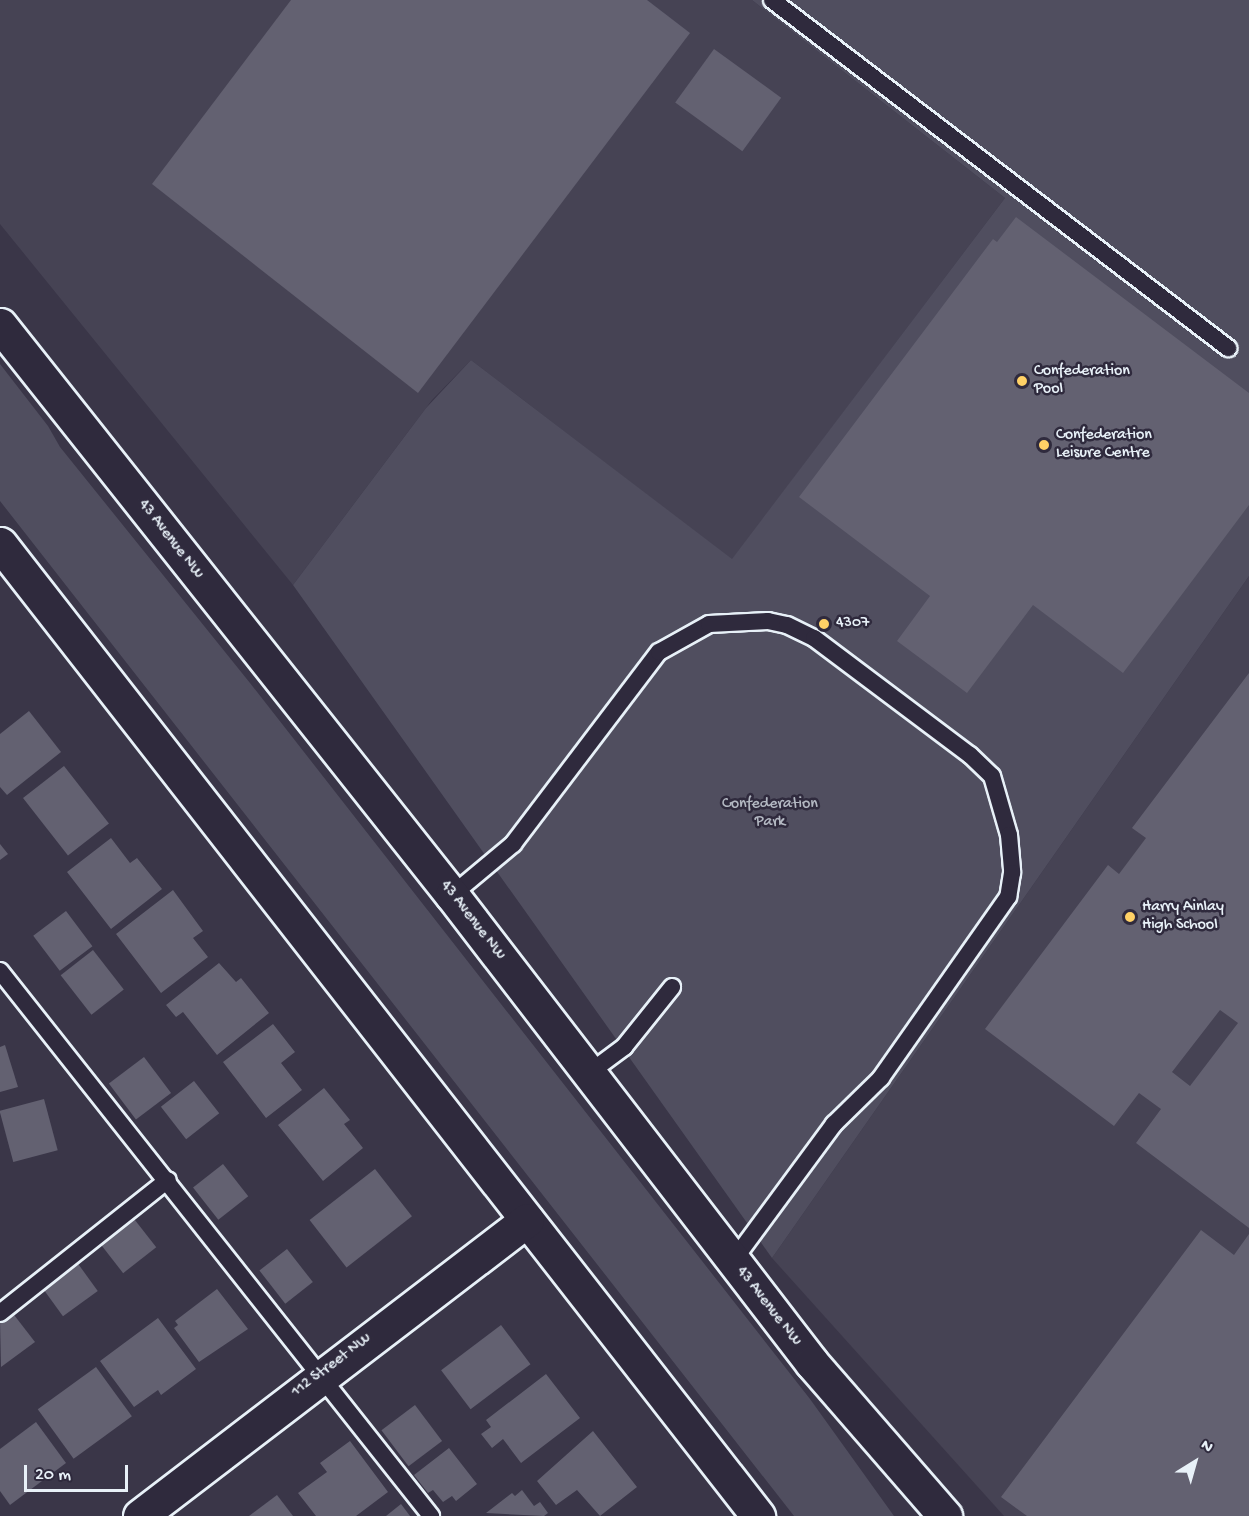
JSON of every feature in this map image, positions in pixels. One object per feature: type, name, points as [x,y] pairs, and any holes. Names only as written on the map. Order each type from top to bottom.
[{"type":"street","name":"43 Avenue NW","points":[[0,325],[452,895],[812,1363],[945,1516]]},
{"type":"street","points":[[0,544],[758,1516]]},
{"type":"street","name":"112 Street NW","points":[[140,1516],[320,1375],[528,1220]]},
{"type":"lane","points":[[771,0],[1228,348]]},
{"type":"lane","points":[[452,895],[513,844],[659,652],[709,624],[768,621],[788,625],[814,638],[970,754],[992,776],[1007,825],[1012,873],[1008,897],[997,917],[881,1078],[834,1124],[733,1261]]},
{"type":"lane","points":[[0,971],[168,1180],[431,1516]]},
{"type":"lane","points":[[589,1073],[624,1047],[672,987]]},
{"type":"lane","points":[[0,1313],[168,1180]]},
{"type":"shaded area","points":[[0,0],[752,0],[1005,198],[732,560],[471,360],[432,400],[293,585],[0,224]]},
{"type":"shaded area","name":"Harry Ainlay High School","points":[[1249,576],[1249,1516],[1004,1516],[772,1258]]},
{"type":"green space","name":"Confederation Park","points":[[752,0],[1249,0],[1249,576],[772,1258],[293,585],[426,408],[471,360],[732,559],[1005,198]]},
{"type":"green space","points":[[0,364],[48,426],[60,447],[250,683],[810,1399],[894,1516],[794,1516],[0,501]]},
{"type":"building","points":[[291,0],[647,0],[690,33],[418,393],[152,184]]},
{"type":"building","points":[[714,49],[781,98],[742,151],[675,102]]},
{"type":"building","name":"Confederation Leisure Centre","points":[[1016,217],[1249,393],[1249,505],[1123,673],[1033,605],[967,693],[897,641],[930,596],[799,497],[993,239],[997,242]]},
{"type":"building","points":[[1249,673],[1249,1228],[1136,1143],[1161,1109],[1139,1093],[1114,1126],[985,1029],[1108,865],[1119,874],[1146,838],[1132,828]],"holes":[[[1220,1010],[1238,1023],[1190,1086],[1172,1072]]]},
{"type":"building","points":[[29,711],[61,752],[7,795],[0,787],[0,734]]},
{"type":"building","points":[[64,766],[109,824],[68,856],[23,798]]},
{"type":"building","points":[[111,838],[130,863],[137,858],[162,889],[111,929],[67,872]]},
{"type":"building","points":[[0,844],[8,854],[0,860]]},
{"type":"building","points":[[173,890],[203,931],[193,938],[208,957],[161,993],[116,934]]},
{"type":"building","points":[[66,911],[92,946],[60,971],[33,936]]},
{"type":"building","points":[[93,950],[124,989],[91,1015],[61,975]]},
{"type":"building","points":[[219,963],[236,982],[241,978],[269,1013],[217,1055],[183,1012],[176,1017],[166,1005]]},
{"type":"building","points":[[273,1024],[295,1052],[281,1063],[302,1090],[266,1118],[223,1062]]},
{"type":"building","points":[[5,1045],[18,1087],[0,1092],[0,1047]]},
{"type":"building","points":[[144,1057],[171,1093],[136,1119],[109,1083]]},
{"type":"building","points":[[194,1081],[219,1113],[186,1139],[161,1107]]},
{"type":"building","points":[[324,1088],[350,1120],[344,1124],[363,1148],[323,1181],[278,1125]]},
{"type":"building","points":[[44,1099],[58,1150],[13,1162],[0,1111]]},
{"type":"building","points":[[223,1164],[248,1196],[218,1220],[193,1187]]},
{"type":"building","points":[[375,1169],[412,1216],[347,1267],[310,1220]]},
{"type":"building","points":[[131,1215],[156,1247],[123,1273],[98,1241]]},
{"type":"building","points":[[1201,1230],[1234,1255],[1249,1234],[1249,1516],[1027,1516],[1001,1497]]},
{"type":"building","points":[[287,1249],[313,1282],[285,1304],[259,1271]]},
{"type":"building","points":[[76,1261],[98,1291],[63,1316],[41,1286]]},
{"type":"building","points":[[217,1289],[248,1329],[199,1362],[174,1328],[178,1325],[175,1321]]},
{"type":"building","points":[[11,1311],[35,1342],[1,1367],[0,1319]]},
{"type":"building","points":[[158,1318],[196,1369],[161,1395],[158,1390],[134,1407],[100,1361]]},
{"type":"building","points":[[501,1325],[530,1364],[471,1409],[441,1370]]},
{"type":"building","points":[[96,1367],[132,1416],[74,1459],[38,1409]]},
{"type":"building","points":[[546,1374],[580,1418],[521,1463],[503,1439],[492,1448],[481,1434],[491,1427],[486,1420]]},
{"type":"building","points":[[415,1405],[442,1441],[409,1466],[381,1430]]},
{"type":"building","points":[[36,1422],[66,1463],[10,1505],[0,1491],[0,1449]]},
{"type":"building","points":[[593,1431],[637,1487],[600,1516],[577,1490],[556,1505],[537,1481]]},
{"type":"building","points":[[350,1441],[388,1492],[356,1516],[316,1516],[298,1493],[327,1472],[320,1463]]},
{"type":"building","points":[[449,1448],[477,1484],[456,1501],[452,1496],[443,1502],[433,1490],[428,1493],[414,1475]]},
{"type":"building","points":[[522,1490],[534,1506],[540,1502],[548,1513],[544,1516],[486,1513],[512,1493],[515,1496]]},
{"type":"building","points":[[277,1495],[293,1516],[249,1516]]},
{"type":"building","points":[[401,1504],[410,1516],[386,1516]]},
{"type":"place","name":"Confederation Pool","points":[[1022,381]]},
{"type":"place","name":"Confederation Leisure Centre","points":[[1044,445]]},
{"type":"place","name":"4307","points":[[824,624]]},
{"type":"place","name":"Harry Ainlay High School","points":[[1130,917]]}]
